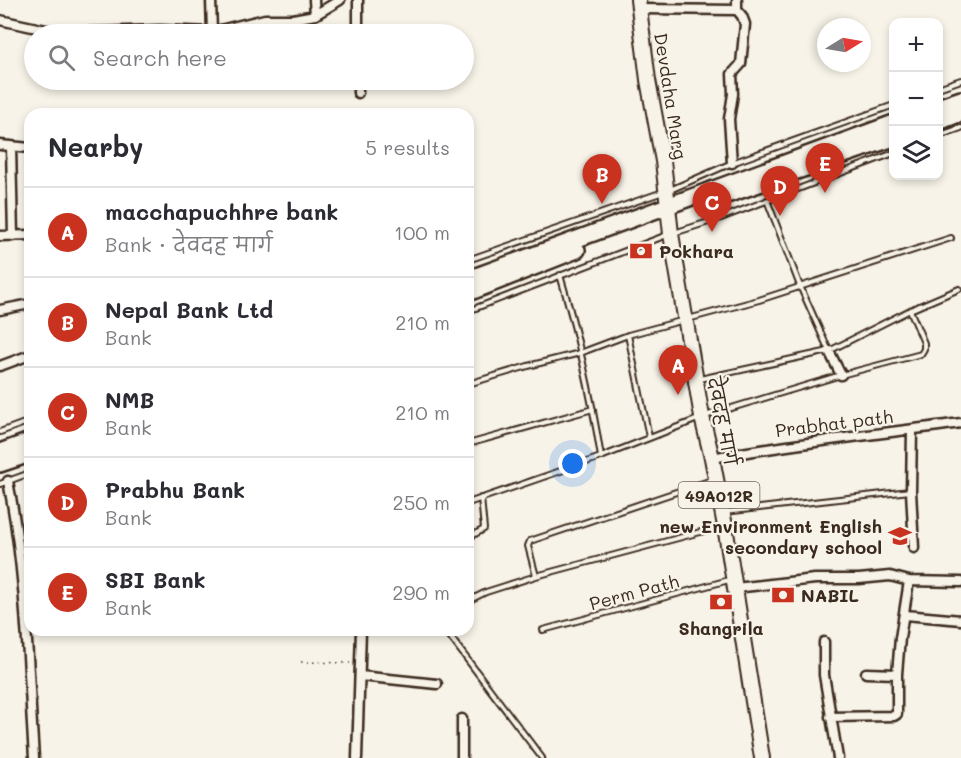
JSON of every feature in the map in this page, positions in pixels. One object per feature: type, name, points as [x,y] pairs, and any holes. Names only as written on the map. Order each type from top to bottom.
[{"type":"highway","points":[[943,106],[961,99]]},
{"type":"highway","points":[[943,120],[961,113]]},
{"type":"highway","points":[[474,277],[667,204],[889,125]]},
{"type":"highway","points":[[474,290],[667,204],[889,139]]},
{"type":"highway","points":[[0,452],[24,443]]},
{"type":"highway","points":[[0,464],[24,456]]},
{"type":"main road","name":"Devdaha Marg","points":[[639,4],[671,234]]},
{"type":"main road","name":"देवदह मार्ग","points":[[671,234],[702,417],[724,519],[762,758]]},
{"type":"street","points":[[211,0],[212,24]]},
{"type":"street","points":[[314,0],[315,15]]},
{"type":"street","points":[[245,24],[265,19],[293,19],[315,15],[340,0]]},
{"type":"street","points":[[358,0],[358,24]]},
{"type":"street","points":[[732,163],[729,119],[732,74],[741,64],[745,24],[737,10],[737,0]]},
{"type":"street","points":[[639,4],[737,10]]},
{"type":"street","points":[[0,20],[24,25]]},
{"type":"street","points":[[0,145],[24,147]]},
{"type":"street","points":[[11,146],[13,236]]},
{"type":"street","points":[[0,236],[24,235]]},
{"type":"street","points":[[0,310],[24,305]]},
{"type":"street","points":[[829,351],[841,375]]},
{"type":"street","points":[[0,366],[24,357]]},
{"type":"street","name":"Prabhat path","points":[[712,458],[858,435],[961,423]]},
{"type":"street","points":[[912,430],[911,491],[914,548]]},
{"type":"street","points":[[4,482],[17,530],[24,602]]},
{"type":"street","points":[[734,583],[890,576],[909,581],[961,582]]},
{"type":"street","points":[[830,717],[894,716],[898,710],[897,674],[900,638],[909,581]]},
{"type":"street","points":[[905,615],[961,620]]},
{"type":"street","points":[[26,636],[34,758]]},
{"type":"street","points":[[357,758],[362,636]]},
{"type":"street","points":[[824,642],[824,675],[838,758]]},
{"type":"street","points":[[866,673],[897,674]]},
{"type":"street","points":[[360,676],[437,684]]},
{"type":"street","points":[[462,719],[462,758]]},
{"type":"lane","points":[[943,87],[961,80]]},
{"type":"lane","points":[[474,258],[667,204],[732,163],[889,107]]},
{"type":"lane","points":[[943,135],[961,128]]},
{"type":"lane","points":[[474,309],[889,155]]},
{"type":"lane","points":[[767,200],[800,286],[829,351]]},
{"type":"lane","points":[[474,382],[580,353],[628,335],[800,286],[951,238]]},
{"type":"lane","points":[[560,275],[573,319],[601,457]]},
{"type":"lane","points":[[696,380],[829,351],[910,310],[959,290]]},
{"type":"lane","points":[[474,500],[601,457],[702,417],[923,352],[924,343],[910,310]]},
{"type":"lane","points":[[628,335],[649,437]]},
{"type":"lane","points":[[474,442],[593,409]]},
{"type":"lane","points":[[0,432],[24,423]]},
{"type":"lane","points":[[4,482],[24,475]]},
{"type":"lane","points":[[536,576],[528,546],[530,541],[716,479]]},
{"type":"lane","points":[[474,598],[536,576],[724,519],[911,491]]},
{"type":"lane","points":[[474,535],[484,530],[481,498]]},
{"type":"lane","name":"Perm Path","points":[[543,630],[734,583]]},
{"type":"lane","points":[[450,636],[542,758]]},
{"type":"path","points":[[301,662],[360,663]]},
{"type":"place","name":"SBI Bank","points":[[825,193]]},
{"type":"place","name":"Nepal Bank Ltd","points":[[602,204]]},
{"type":"place","name":"Prabhu Bank","points":[[780,216]]},
{"type":"place","name":"NMB","points":[[712,232]]},
{"type":"place","name":"Pokhara","points":[[641,251]]},
{"type":"place","name":"macchapuchhre bank","points":[[678,395]]},
{"type":"place","name":"new Environment English secondary school","points":[[900,536]]},
{"type":"place","name":"NABIL","points":[[783,595]]},
{"type":"place","name":"Shangrila","points":[[721,602]]}]
